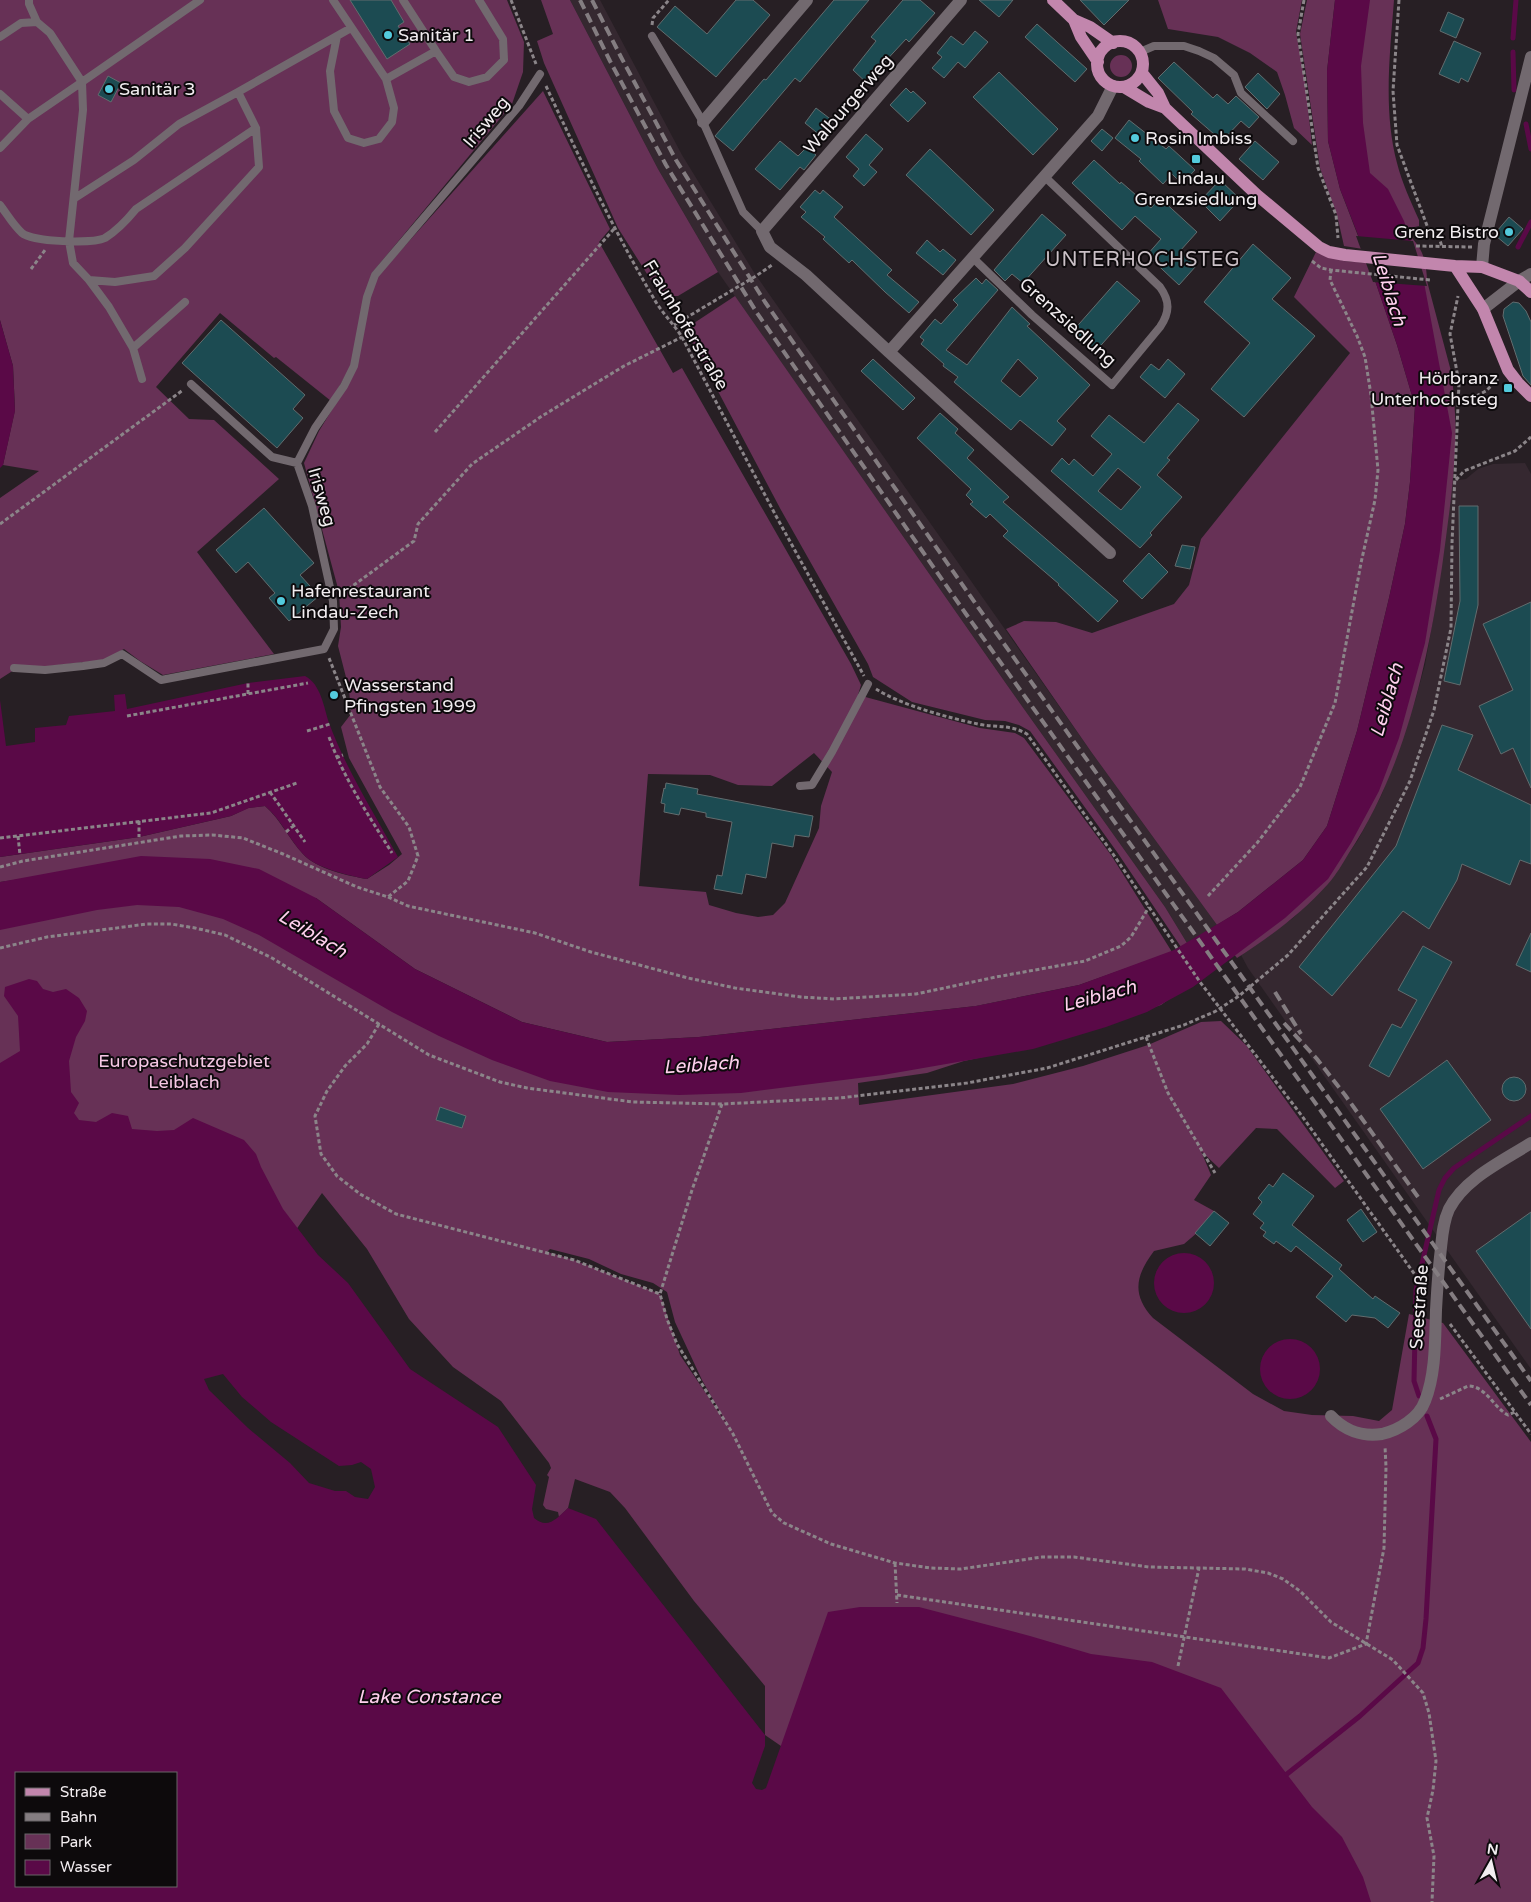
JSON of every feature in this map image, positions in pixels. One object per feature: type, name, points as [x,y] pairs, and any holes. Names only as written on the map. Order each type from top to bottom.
[{"type":"main road","points":[[1053,0],[1074,20],[1090,27],[1113,43]]},
{"type":"main road","points":[[1074,20],[1081,37],[1098,62]]},
{"type":"main road","points":[[1118,86],[1135,82],[1142,73],[1143,61],[1140,52],[1133,45],[1126,42],[1113,43],[1102,50],[1098,62],[1098,70],[1102,77],[1118,86],[1149,102],[1166,108]]},
{"type":"main road","points":[[1142,73],[1158,93],[1166,108],[1257,196],[1319,247],[1329,252],[1346,255],[1482,267],[1519,281],[1531,292]]},
{"type":"main road","points":[[1455,266],[1483,309],[1508,370],[1531,396]]},
{"type":"street","points":[[703,122],[807,0]]},
{"type":"street","name":"Walburgerweg","points":[[762,231],[961,0]]},
{"type":"street","points":[[1482,267],[1484,244],[1531,57]]},
{"type":"street","points":[[889,352],[1098,116],[1118,86]]},
{"type":"street","points":[[762,231],[770,247],[806,275],[1110,553]]},
{"type":"street","points":[[1483,309],[1531,274]]},
{"type":"street","name":"Seestraße","points":[[1331,1416],[1339,1424],[1352,1432],[1371,1435],[1404,1426],[1418,1414],[1425,1401],[1430,1379],[1443,1224],[1446,1216],[1460,1192],[1488,1170],[1531,1143]]},
{"type":"lane","points":[[29,0],[37,22],[50,33],[82,82],[83,110],[70,240],[73,263],[90,280],[109,307],[133,348],[142,379]]},
{"type":"lane","points":[[0,148],[28,119],[200,0]]},
{"type":"lane","points":[[333,0],[386,79],[394,108],[392,122],[379,139],[364,143],[348,138],[334,111],[330,71],[337,36]]},
{"type":"lane","points":[[403,0],[454,77],[468,82],[487,77],[504,60],[503,39],[479,0]]},
{"type":"lane","points":[[1,35],[21,23],[37,22]]},
{"type":"lane","points":[[75,198],[134,160],[179,124],[351,28]]},
{"type":"lane","points":[[652,36],[703,122],[743,212],[762,231]]},
{"type":"lane","points":[[1140,52],[1154,46],[1184,46],[1214,58],[1234,75],[1241,93],[1293,140]]},
{"type":"lane","points":[[386,79],[436,51]]},
{"type":"lane","name":"Irisweg","points":[[324,649],[334,628],[333,601],[312,506],[297,463],[315,428],[344,386],[354,366],[367,297],[375,275],[519,106],[540,74]]},
{"type":"lane","points":[[90,280],[115,282],[154,276],[185,248],[259,167],[256,128],[238,92]]},
{"type":"lane","points":[[0,94],[28,119]]},
{"type":"lane","points":[[0,205],[23,234],[51,242],[70,240],[85,242],[103,239],[121,227],[136,209],[256,128]]},
{"type":"lane","name":"Grenzsiedlung","points":[[972,257],[1032,315],[1112,385],[1166,318],[1168,301],[1160,287],[1044,176]]},
{"type":"lane","points":[[133,348],[185,302]]},
{"type":"lane","points":[[191,384],[272,457],[297,463]]},
{"type":"lane","points":[[14,668],[44,670],[90,665],[104,663],[122,654],[161,680],[324,649]]},
{"type":"lane","points":[[800,786],[812,785],[868,684]]},
{"type":"path","name":"Fraunhoferstraße","points":[[511,0],[540,74],[614,229],[654,300],[682,337],[776,516],[868,684]]},
{"type":"path","points":[[652,36],[652,18],[669,0]]},
{"type":"path","points":[[1304,0],[1298,34],[1318,168],[1336,215],[1338,238]]},
{"type":"path","points":[[1399,0],[1393,91],[1397,145],[1429,231],[1439,237],[1442,247]]},
{"type":"path","points":[[434,432],[614,229]]},
{"type":"path","points":[[31,269],[51,242]]},
{"type":"path","points":[[1431,247],[1473,247]]},
{"type":"path","points":[[674,325],[756,276],[781,257]]},
{"type":"path","points":[[1208,896],[1258,843],[1300,787],[1335,703],[1361,563],[1375,500],[1378,470],[1371,395],[1365,357],[1330,280],[1331,270]]},
{"type":"path","points":[[1344,272],[1440,281]]},
{"type":"path","points":[[0,948],[47,937],[147,924],[171,924],[225,935],[272,958],[429,1055],[500,1082],[527,1088],[633,1102],[722,1104],[840,1098],[923,1089],[1047,1068],[1184,1026],[1220,1009],[1251,987],[1288,955],[1367,867],[1410,780],[1434,710],[1452,628],[1452,542],[1459,383],[1450,334],[1459,288],[1464,278]]},
{"type":"path","points":[[333,601],[414,541],[418,524],[472,464],[542,416],[615,371],[682,337]]},
{"type":"path","points":[[1459,404],[1486,391],[1508,370]]},
{"type":"path","points":[[0,524],[191,384]]},
{"type":"path","points":[[1456,481],[1464,471],[1482,462],[1515,452],[1531,437]]},
{"type":"path","points":[[324,649],[333,667],[380,787],[410,827],[418,856],[408,882],[388,897]]},
{"type":"path","points":[[248,683],[248,694]]},
{"type":"path","points":[[127,716],[308,683]]},
{"type":"path","points":[[868,684],[883,693],[911,705],[980,724],[1017,728],[1027,734],[1200,982],[1261,1060],[1409,1267]]},
{"type":"path","points":[[307,731],[330,724]]},
{"type":"path","points":[[329,737],[336,758],[392,853]]},
{"type":"path","points":[[336,758],[343,755]]},
{"type":"path","points":[[0,838],[211,813],[297,783]]},
{"type":"path","points":[[270,792],[305,842]]},
{"type":"path","points":[[139,821],[139,837]]},
{"type":"path","points":[[286,832],[294,826]]},
{"type":"path","points":[[0,866],[181,836],[212,835],[243,838],[357,887],[408,906],[534,933],[591,952],[688,978],[735,988],[801,997],[834,999],[916,994],[1085,961],[1121,946],[1131,938],[1148,908]]},
{"type":"path","points":[[18,836],[20,855]]},
{"type":"path","points":[[379,1024],[367,1044],[345,1066],[327,1091],[315,1116],[321,1154],[337,1176],[360,1194],[396,1214],[574,1260],[660,1294]]},
{"type":"path","points":[[1146,1037],[1168,1092],[1215,1173]]},
{"type":"path","points":[[722,1104],[692,1190],[660,1294],[677,1344],[733,1434],[772,1513],[784,1523],[831,1544],[895,1563],[931,1568],[961,1569],[1042,1557],[1074,1557],[1150,1567],[1253,1570],[1283,1579],[1332,1622],[1393,1660],[1420,1687],[1423,1693],[1429,1713],[1436,1761],[1433,1790],[1427,1818],[1434,1856],[1432,1902]]},
{"type":"path","points":[[1444,1316],[1531,1434]]},
{"type":"path","points":[[1425,1401],[1432,1403],[1468,1386],[1472,1386],[1483,1392],[1502,1412],[1508,1415],[1515,1412]]},
{"type":"path","points":[[1366,1644],[1384,1548],[1386,1467],[1383,1433]]},
{"type":"path","points":[[895,1563],[897,1603]]},
{"type":"path","points":[[1178,1666],[1199,1568]]},
{"type":"path","points":[[897,1595],[1329,1658],[1366,1644]]},
{"type":"shaded area","points":[[570,0],[600,0],[682,155],[755,274],[1092,753],[1217,925],[1187,943],[1165,907],[718,272],[658,169]]},
{"type":"shaded area","points":[[1525,463],[1531,474],[1531,1369],[1248,968],[1241,955],[1293,918],[1328,883],[1358,840],[1382,794],[1415,701],[1425,665],[1438,592],[1452,481],[1466,479],[1478,469],[1493,464]]},
{"type":"green space","points":[[0,0],[507,0],[524,42],[523,72],[512,104],[372,273],[364,298],[352,364],[331,401],[276,357],[274,358],[220,313],[156,387],[189,419],[214,420],[279,479],[197,552],[274,654],[163,675],[124,649],[104,660],[14,670],[0,679],[0,498],[39,471],[3,465],[15,410],[13,366],[0,320]]},
{"type":"green space","points":[[541,0],[570,0],[658,169],[718,272],[678,296],[661,296],[618,228],[544,63],[537,41],[553,34]]},
{"type":"green space","points":[[1158,0],[1302,0],[1296,32],[1305,82],[1312,145],[1294,128],[1277,72],[1250,53],[1218,37],[1168,29]]},
{"type":"green space","points":[[1307,0],[1335,0],[1327,71],[1328,141],[1340,189],[1363,249],[1344,246],[1337,215],[1320,168],[1300,34]]},
{"type":"green space","name":"Europaschutzgebiet Leiblach","points":[[1348,0],[1394,0],[1389,82],[1390,123],[1401,178],[1419,220],[1419,226],[1410,228],[1412,238],[1422,252],[1427,281],[1452,375],[1456,442],[1442,567],[1421,679],[1399,751],[1385,786],[1368,820],[1334,877],[1296,915],[1237,958],[1233,953],[1161,1005],[1044,1044],[964,1061],[927,1073],[858,1083],[859,1105],[1013,1084],[1083,1066],[1148,1045],[1201,1022],[1221,1021],[1246,1045],[1344,1181],[1335,1188],[1277,1129],[1256,1128],[1219,1168],[1201,1151],[1211,1175],[1194,1200],[1214,1211],[1198,1232],[1184,1244],[1154,1251],[1140,1276],[1138,1285],[1141,1301],[1153,1318],[1253,1394],[1284,1411],[1312,1415],[1353,1416],[1379,1421],[1392,1410],[1409,1314],[1443,1323],[1531,1442],[1531,1902],[1326,1902],[781,1746],[765,1735],[765,1686],[694,1601],[625,1508],[610,1492],[575,1479],[568,1508],[559,1517],[558,1512],[546,1509],[543,1505],[549,1477],[547,1475],[551,1468],[549,1463],[501,1401],[453,1367],[409,1319],[367,1249],[322,1193],[243,1305],[0,1358],[0,908],[180,883],[461,1022],[694,1062],[1165,969],[1313,860],[1361,769],[1427,419],[1360,187]],"holes":[[[550,1249],[589,1259],[621,1274],[653,1283],[667,1292],[675,1322],[702,1380],[728,1426],[680,1355],[660,1294],[574,1260],[547,1252]]]},
{"type":"green space","points":[[1121,55],[1129,58],[1132,66],[1129,74],[1121,77],[1113,74],[1110,66],[1113,58]]},
{"type":"green space","points":[[543,91],[610,229],[599,242],[673,373],[682,368],[851,664],[861,685],[858,695],[980,728],[1015,733],[1024,738],[1111,855],[1172,952],[1079,985],[976,1006],[699,1037],[607,1042],[522,1022],[415,969],[316,898],[28,878],[0,882],[0,857],[139,837],[231,816],[248,808],[265,806],[276,817],[303,854],[324,868],[367,879],[402,854],[349,758],[341,727],[351,714],[349,689],[338,646],[341,627],[339,592],[304,463],[319,431],[346,387],[370,297],[378,276]],"holes":[[[814,753],[832,772],[821,806],[819,828],[785,903],[773,915],[758,917],[709,905],[706,892],[639,886],[648,774],[710,775],[738,785],[772,786]]]},
{"type":"green space","points":[[1316,252],[1344,261],[1369,263],[1397,345],[1415,406],[1405,524],[1357,731],[1327,826],[1303,860],[1238,912],[1217,925],[1092,753],[1006,629],[1024,621],[1056,622],[1092,633],[1174,604],[1189,585],[1201,539],[1350,353],[1294,297]]},
{"type":"green space","points":[[735,296],[1165,907],[1187,943],[1181,947],[1117,852],[1030,731],[1005,721],[985,720],[912,702],[873,677],[868,664],[781,510],[685,329]]},
{"type":"water","name":"Leiblach","points":[[1335,0],[1370,0],[1361,66],[1363,123],[1370,173],[1388,189],[1404,221],[1423,277],[1452,433],[1440,550],[1425,643],[1399,738],[1379,791],[1351,843],[1328,879],[1285,918],[1193,987],[1147,1012],[1106,1027],[1033,1049],[883,1075],[741,1093],[679,1095],[608,1092],[550,1081],[492,1060],[392,1012],[259,935],[223,919],[179,907],[137,905],[97,910],[0,930],[0,882],[141,856],[210,859],[259,869],[316,898],[415,969],[522,1022],[607,1042],[699,1037],[976,1006],[1079,985],[1174,950],[1238,912],[1303,860],[1327,826],[1357,731],[1405,524],[1410,482],[1415,406],[1397,345],[1369,263],[1340,189],[1328,141],[1327,71]]},
{"type":"water","points":[[0,320],[13,366],[15,411],[3,465],[0,468]]},
{"type":"water","points":[[305,676],[318,690],[329,723],[344,757],[398,857],[367,879],[333,871],[308,859],[276,817],[265,806],[249,808],[231,816],[139,837],[0,857],[0,700],[6,746],[35,742],[35,728],[66,725],[69,716],[115,711],[114,695],[125,694],[127,709],[248,683]]},
{"type":"water","name":"Lake Constance","points":[[29,979],[37,981],[43,989],[53,992],[66,989],[79,998],[87,1011],[85,1021],[76,1037],[69,1061],[71,1092],[79,1103],[74,1113],[79,1120],[96,1122],[112,1113],[128,1116],[132,1129],[157,1131],[174,1130],[193,1118],[244,1140],[256,1154],[283,1209],[318,1255],[348,1283],[410,1369],[498,1427],[536,1485],[532,1509],[534,1518],[548,1523],[556,1519],[568,1508],[596,1519],[765,1735],[765,1746],[752,1783],[756,1789],[762,1790],[766,1788],[828,1612],[860,1607],[919,1607],[1091,1654],[1152,1662],[1221,1688],[1312,1807],[1342,1837],[1363,1877],[1371,1902],[0,1902],[0,1063],[20,1051],[18,1016],[4,996],[5,987]],"holes":[[[223,1374],[242,1397],[271,1422],[339,1466],[361,1462],[371,1469],[375,1487],[368,1499],[355,1497],[346,1491],[335,1491],[309,1483],[290,1463],[248,1428],[209,1390],[204,1379]]]},
{"type":"water","points":[[1184,1253],[1201,1258],[1209,1266],[1214,1283],[1209,1300],[1201,1308],[1184,1313],[1167,1308],[1159,1300],[1154,1283],[1159,1266],[1167,1258]]},
{"type":"water","points":[[1290,1339],[1307,1344],[1315,1352],[1320,1369],[1315,1386],[1307,1394],[1290,1399],[1273,1394],[1265,1386],[1260,1369],[1265,1352],[1273,1344]]},
{"type":"pier","points":[[1356,236],[1413,241],[1427,286],[1373,282]]},
{"type":"building","name":"Sanitär 1","points":[[350,0],[391,0],[404,22],[398,26],[410,44],[387,59]]},
{"type":"building","points":[[736,0],[753,0],[770,15],[716,77],[657,27],[675,6],[707,34]]},
{"type":"building","points":[[834,0],[869,0],[800,82],[795,78],[733,151],[715,136],[764,79],[766,80]]},
{"type":"building","points":[[903,0],[920,0],[935,13],[909,42],[906,39],[881,66],[885,70],[870,86],[853,70],[876,41],[871,37]]},
{"type":"building","points":[[979,0],[1013,0],[999,17]]},
{"type":"building","points":[[1080,0],[1129,0],[1104,25]]},
{"type":"building","points":[[1448,12],[1464,19],[1456,38],[1440,31]]},
{"type":"building","points":[[1037,24],[1087,69],[1075,82],[1025,37]]},
{"type":"building","points":[[975,31],[988,42],[965,68],[958,62],[944,78],[932,68],[942,57],[937,53],[951,36],[963,45]]},
{"type":"building","points":[[1454,41],[1481,53],[1468,82],[1461,78],[1459,83],[1439,74]]},
{"type":"building","points":[[1174,62],[1213,98],[1217,94],[1228,104],[1236,96],[1259,117],[1249,128],[1241,121],[1222,141],[1191,114],[1193,112],[1158,78]]},
{"type":"building","points":[[999,72],[1058,129],[1033,155],[973,97]]},
{"type":"building","points":[[1258,73],[1280,94],[1267,109],[1245,87]]},
{"type":"building","name":"Sanitär 3","points":[[108,76],[121,83],[111,102],[98,95]]},
{"type":"building","points":[[906,88],[911,93],[913,91],[926,103],[908,122],[890,105]]},
{"type":"building","points":[[816,108],[833,121],[821,136],[805,123]]},
{"type":"building","points":[[1129,120],[1166,149],[1169,146],[1195,170],[1182,184],[1172,174],[1163,184],[1139,161],[1141,159],[1115,138]]},
{"type":"building","points":[[1102,129],[1113,138],[1102,151],[1091,141]]},
{"type":"building","points":[[866,134],[883,149],[869,165],[877,172],[864,186],[853,176],[859,169],[846,157]]},
{"type":"building","points":[[780,141],[798,156],[807,147],[816,155],[804,170],[800,167],[780,190],[755,169]]},
{"type":"building","points":[[1255,141],[1279,162],[1263,180],[1239,159]]},
{"type":"building","points":[[930,149],[994,210],[971,235],[906,175]]},
{"type":"building","points":[[1094,160],[1120,184],[1121,182],[1151,208],[1160,198],[1197,232],[1180,251],[1196,266],[1179,285],[1147,255],[1161,239],[1135,216],[1122,230],[1072,183]]},
{"type":"building","points":[[1220,180],[1240,199],[1220,221],[1200,201]]},
{"type":"building","points":[[815,190],[820,194],[823,190],[843,207],[834,217],[892,270],[887,275],[919,302],[909,313],[852,260],[849,263],[823,239],[825,237],[801,217],[806,212],[800,207]]},
{"type":"building","points":[[1042,214],[1066,235],[1023,283],[1012,274],[1005,281],[994,270]]},
{"type":"building","name":"Grenz Bistro","points":[[1509,217],[1523,229],[1508,246],[1496,236],[1497,231]]},
{"type":"building","points":[[927,240],[940,252],[943,249],[956,260],[943,275],[916,253]]},
{"type":"building","points":[[1253,244],[1291,278],[1272,299],[1315,336],[1244,417],[1211,389],[1250,343],[1204,302]]},
{"type":"building","points":[[976,278],[982,284],[986,279],[998,290],[946,350],[967,365],[1012,307],[1030,324],[1027,326],[1090,385],[1057,421],[1066,429],[1052,446],[1020,420],[1011,430],[954,382],[958,377],[943,366],[944,364],[921,344],[924,340],[920,337],[935,319],[941,324],[958,305],[953,300]],"holes":[[[1018,359],[1038,378],[1020,397],[1001,381]]]},
{"type":"building","points":[[1117,281],[1140,301],[1095,352],[1072,332]]},
{"type":"building","points":[[1513,302],[1519,303],[1526,311],[1531,322],[1531,385],[1523,376],[1503,316],[1504,309]]},
{"type":"building","points":[[221,320],[305,395],[293,409],[303,418],[277,448],[182,363]]},
{"type":"building","points":[[873,359],[915,398],[903,410],[861,371]]},
{"type":"building","points":[[1168,359],[1185,374],[1165,398],[1140,377],[1151,364],[1159,370]]},
{"type":"building","points":[[1178,403],[1199,420],[1167,458],[1170,460],[1157,475],[1182,497],[1150,533],[1152,535],[1140,548],[1051,471],[1062,458],[1069,465],[1074,459],[1093,476],[1112,454],[1091,436],[1109,415],[1144,443]],"holes":[[[1118,468],[1141,487],[1121,510],[1098,491]]]},
{"type":"building","points":[[940,413],[958,429],[955,433],[974,450],[967,458],[1009,497],[1003,502],[1118,601],[1098,622],[1059,584],[1003,536],[1008,531],[990,514],[986,518],[970,504],[973,502],[966,495],[971,489],[917,438]]},
{"type":"building","points":[[1459,506],[1478,506],[1478,605],[1460,685],[1444,681],[1460,601]]},
{"type":"building","points":[[264,508],[314,563],[300,575],[319,596],[289,621],[269,598],[275,593],[248,562],[236,573],[216,550]]},
{"type":"building","points":[[1182,545],[1195,547],[1190,569],[1175,566]]},
{"type":"building","points":[[1149,553],[1168,572],[1142,599],[1123,581]]},
{"type":"building","points":[[1531,602],[1531,788],[1513,748],[1501,754],[1479,706],[1513,690],[1483,624]]},
{"type":"building","points":[[1442,725],[1473,735],[1458,770],[1531,805],[1531,864],[1520,860],[1510,885],[1462,864],[1457,880],[1429,929],[1403,911],[1332,996],[1299,967],[1396,846]]},
{"type":"building","points":[[666,783],[698,789],[697,794],[813,816],[809,837],[795,835],[793,847],[772,843],[766,878],[746,874],[742,894],[714,889],[717,875],[722,876],[732,822],[706,817],[706,813],[681,808],[679,815],[664,812],[665,804],[661,803]]},
{"type":"building","points":[[1531,933],[1531,972],[1516,965]]},
{"type":"building","points":[[1423,946],[1452,962],[1389,1077],[1369,1066],[1392,1024],[1401,1028],[1417,1000],[1398,990]]},
{"type":"building","points":[[1447,1060],[1491,1120],[1423,1169],[1380,1109]]},
{"type":"building","points":[[1514,1077],[1523,1080],[1526,1089],[1523,1098],[1514,1101],[1505,1098],[1502,1089],[1505,1080]]},
{"type":"building","points":[[440,1107],[466,1116],[462,1128],[436,1120]]},
{"type":"building","points":[[1283,1173],[1314,1196],[1292,1225],[1342,1265],[1339,1269],[1373,1299],[1375,1296],[1400,1313],[1388,1328],[1375,1318],[1352,1315],[1346,1322],[1316,1297],[1333,1276],[1296,1246],[1291,1252],[1276,1241],[1274,1244],[1263,1236],[1266,1232],[1260,1228],[1264,1223],[1253,1214],[1262,1202],[1258,1198],[1269,1184],[1273,1187]]},
{"type":"building","points":[[1361,1209],[1377,1232],[1363,1242],[1347,1220]]},
{"type":"building","points":[[1214,1211],[1229,1223],[1210,1246],[1195,1233]]},
{"type":"building","points":[[1531,1212],[1531,1329],[1476,1251]]},
{"type":"waterway","points":[[1513,38],[1516,0]]},
{"type":"waterway","points":[[1513,52],[1514,90]]},
{"type":"waterway","points":[[1526,124],[1531,149]]},
{"type":"waterway","points":[[1518,247],[1531,222]]},
{"type":"waterway","points":[[1419,1396],[1414,1381],[1416,1290],[1439,1190],[1445,1178],[1454,1168],[1531,1116]]},
{"type":"waterway","points":[[1287,1774],[1360,1716],[1418,1663],[1423,1648],[1426,1619],[1436,1439],[1427,1416]]},
{"type":"railway","points":[[580,0],[610,61],[666,165],[757,313],[966,614],[1531,1405]]},
{"type":"railway","points":[[592,0],[676,160],[765,302],[987,620],[1531,1381]]},
{"type":"railway","points":[[1275,992],[1301,1034]]},
{"type":"railway","points":[[1284,1023],[1317,1059],[1345,1095],[1418,1197]]},
{"type":"place","name":"Sanitär 1","points":[[388,35]]},
{"type":"place","name":"Sanitär 3","points":[[109,89]]},
{"type":"place","name":"Rosin Imbiss","points":[[1135,138]]},
{"type":"place","name":"Lindau Grenzsiedlung","points":[[1196,159]]},
{"type":"place","name":"Grenz Bistro","points":[[1509,232]]},
{"type":"place","name":"Hörbranz Unterhochsteg","points":[[1508,388]]},
{"type":"place","name":"Hafenrestaurant Lindau-Zech","points":[[281,601]]},
{"type":"place","name":"Wasserstand Pfingsten 1999","points":[[334,695]]},
{"type":"district","name":"UNTERHOCHSTEG","points":[[1143,259]]}]
